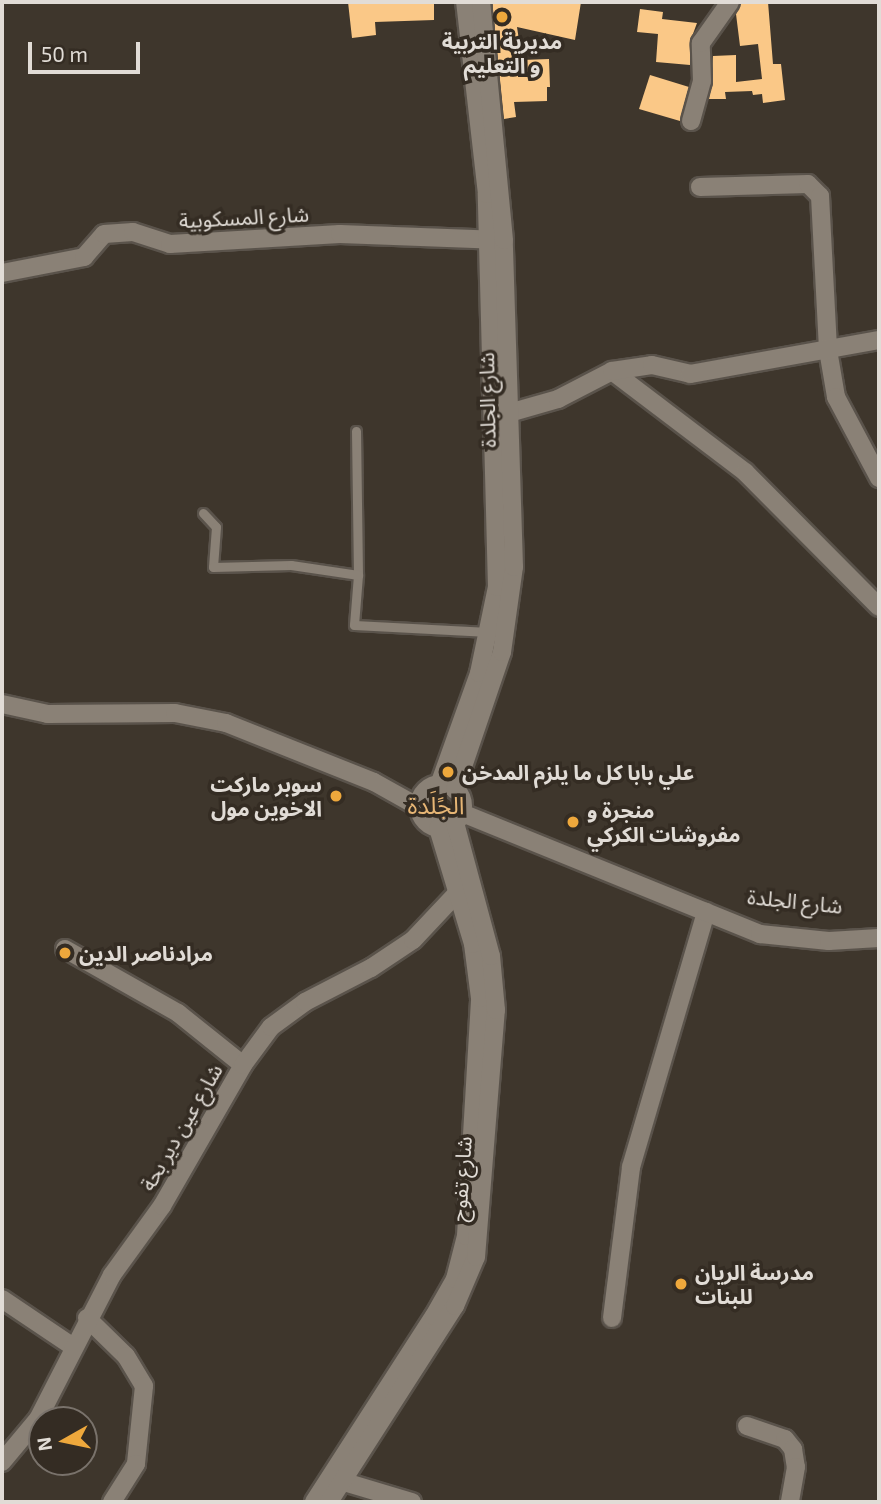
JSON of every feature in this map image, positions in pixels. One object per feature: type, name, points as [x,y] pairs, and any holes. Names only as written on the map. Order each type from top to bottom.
[{"type":"street","name":"شارع الجلدة","points":[[465,2],[487,194],[496,240]]},
{"type":"street","name":"شارع الجلدة","points":[[440,788],[508,625],[514,568],[502,414],[496,240],[481,2]]},
{"type":"street","points":[[691,121],[702,80],[701,43],[730,2]]},
{"type":"street","points":[[700,187],[808,184],[820,196],[828,350],[836,397],[879,478]]},
{"type":"street","name":"شارع المسكوبية","points":[[2,273],[84,257],[104,233],[132,232],[170,244],[340,234],[496,240]]},
{"type":"street","points":[[502,414],[558,399],[612,370],[652,365],[690,374],[879,340]]},
{"type":"street","points":[[612,370],[736,464],[879,607]]},
{"type":"street","name":"شارع الجلدة","points":[[440,788],[491,632],[497,587],[502,414]]},
{"type":"street","points":[[2,704],[48,713],[176,713],[226,723],[374,782],[419,807],[424,821],[452,821]]},
{"type":"street","points":[[374,782],[440,788]]},
{"type":"street","points":[[419,807],[440,788]]},
{"type":"street","points":[[314,1502],[434,1316],[461,1260],[480,998],[466,889],[452,821],[440,788]]},
{"type":"street","name":"شارع الجلدة","points":[[452,821],[760,934],[829,941],[879,938]]},
{"type":"street","name":"شارع عين دير بحة","points":[[2,1462],[38,1419],[87,1318],[162,1206],[243,1065],[271,1027],[304,1002],[371,968],[413,940],[466,889]]},
{"type":"street","name":"شارع تفوح","points":[[329,1502],[455,1306],[476,1257],[496,1010],[491,956],[466,889]]},
{"type":"street","name":"شارع الجلدة","points":[[706,912],[804,929],[879,928]]},
{"type":"street","points":[[612,1318],[631,1167],[706,912]]},
{"type":"street","points":[[65,949],[178,1013],[243,1065]]},
{"type":"street","points":[[2,1299],[72,1346]]},
{"type":"street","points":[[87,1318],[127,1356],[144,1387],[136,1464],[112,1502]]},
{"type":"street","points":[[747,1426],[785,1439],[793,1449],[796,1467],[790,1502]]},
{"type":"street","points":[[341,1480],[412,1502]]},
{"type":"lane","points":[[356,430],[358,575],[354,625],[491,632]]},
{"type":"lane","points":[[203,513],[216,527],[213,567],[291,565],[358,575]]},
{"type":"building","points":[[348,2],[434,2],[434,20],[375,22],[376,35],[352,38]]},
{"type":"building","points":[[492,2],[581,2],[575,40],[517,27],[522,60],[549,59],[550,87],[547,87],[547,101],[514,102],[516,117],[504,119]]},
{"type":"building","points":[[768,2],[773,64],[781,64],[785,100],[763,103],[762,94],[753,95],[752,91],[725,92],[726,99],[709,99],[713,56],[736,55],[736,82],[762,79],[758,44],[740,46],[736,14],[741,3]]},
{"type":"building","points":[[640,9],[663,12],[662,19],[697,23],[690,42],[690,65],[656,62],[658,34],[637,32]]},
{"type":"building","points":[[650,75],[689,87],[680,121],[639,109]]},
{"type":"place","name":"مديرية التربية و التعليم","points":[[502,17]]},
{"type":"place","name":"علي بابا كل ما يلزم المدخن","points":[[448,772]]},
{"type":"place","name":"سوبر ماركت الاخوين مول","points":[[336,796]]},
{"type":"place","name":"منجرة و مفروشات الكركي","points":[[573,822]]},
{"type":"place","name":"مرادناصر الدين","points":[[65,953]]},
{"type":"place","name":"مدرسة الريان للبنات","points":[[681,1284]]},
{"type":"district","name":"الجًلَدة","points":[[436,805]]}]
